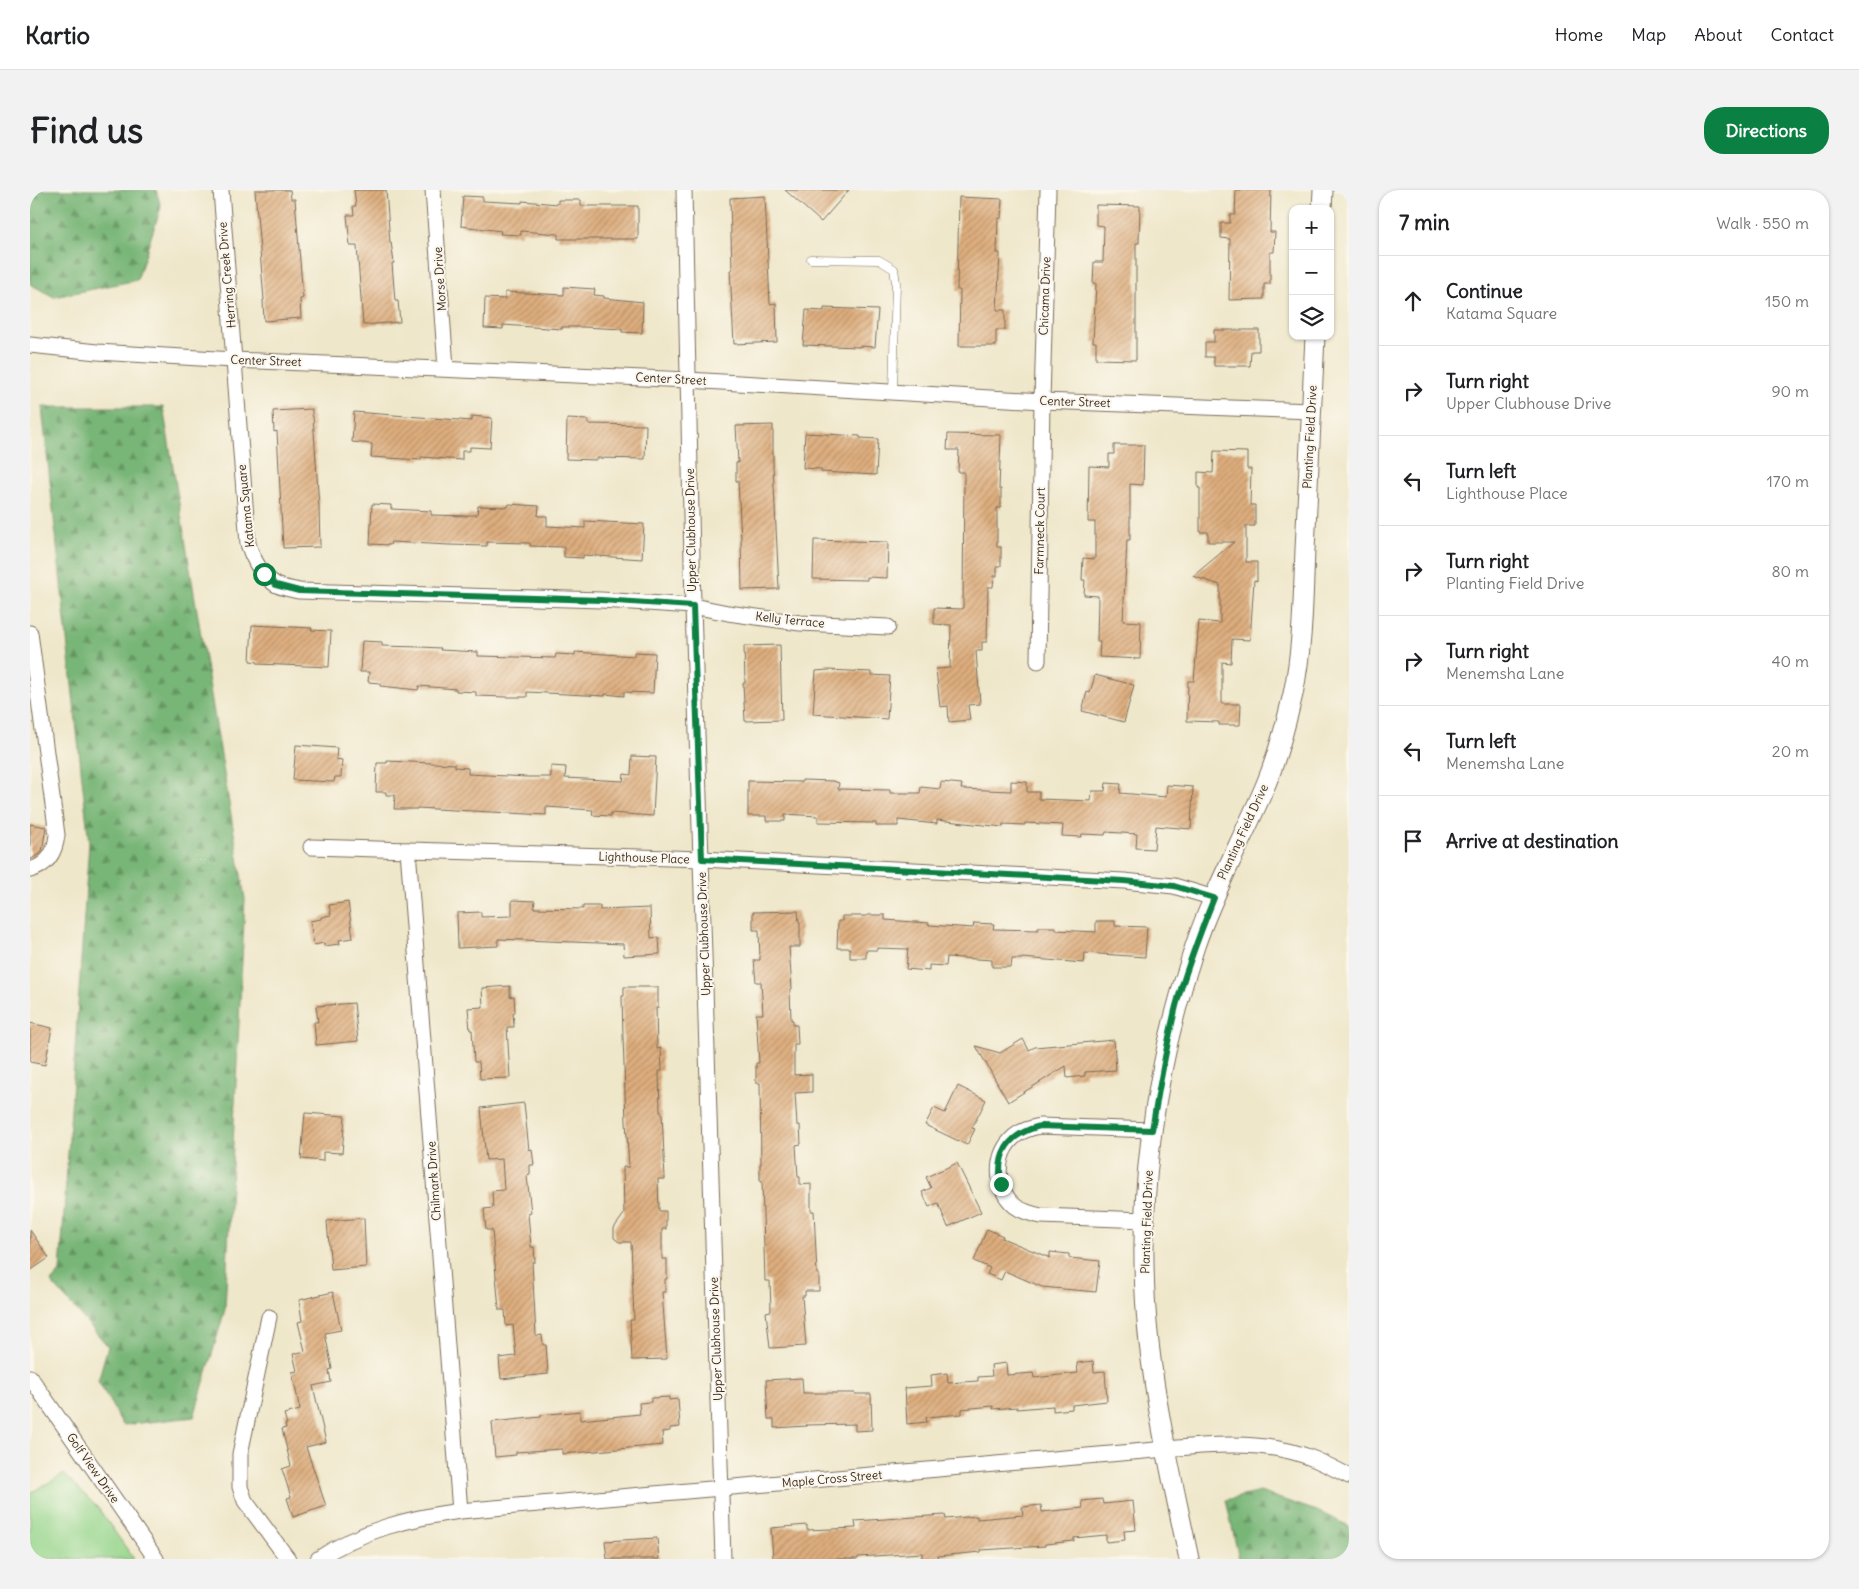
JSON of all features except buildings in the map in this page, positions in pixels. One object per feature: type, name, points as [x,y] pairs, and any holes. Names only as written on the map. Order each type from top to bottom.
[{"type":"street","name":"Herring Creek Drive","points":[[220,190],[234,360]]},
{"type":"street","name":"Morse Drive","points":[[433,190],[446,368]]},
{"type":"street","name":"Upper Clubhouse Drive","points":[[684,190],[693,606],[723,1559]]},
{"type":"street","name":"Chicama Drive","points":[[1042,401],[1048,190]]},
{"type":"street","points":[[1322,205],[1323,190]]},
{"type":"street","name":"Planting Field Drive","points":[[1189,1559],[1157,1403],[1149,1340],[1145,1276],[1145,1220],[1152,1130],[1162,1068],[1177,1005],[1196,944],[1214,898],[1267,782],[1284,730],[1294,691],[1301,637],[1316,340]]},
{"type":"street","name":"Center Street","points":[[30,345],[97,352],[234,360],[688,380],[1042,401],[1312,411]]},
{"type":"street","name":"Katama Square","points":[[234,360],[248,544],[253,559],[264,574],[276,585],[299,591],[601,600],[693,606]]},
{"type":"street","name":"Farmneck Court","points":[[1038,661],[1042,401]]},
{"type":"street","name":"Kelly Terrace","points":[[693,606],[728,614],[800,623],[888,626]]},
{"type":"street","points":[[30,633],[56,835],[56,847],[50,859],[39,868],[30,870]]},
{"type":"street","name":"Lighthouse Place","points":[[311,847],[702,859],[1124,881],[1174,886],[1214,898]]},
{"type":"street","name":"Chilmark Drive","points":[[408,850],[460,1511]]},
{"type":"street","points":[[1145,1220],[1041,1216],[1028,1213],[1016,1206],[1007,1196],[1001,1184],[999,1171],[1001,1158],[1007,1146],[1016,1136],[1027,1129],[1040,1126],[1152,1130]]},
{"type":"street","points":[[269,1317],[240,1454],[240,1487],[245,1501],[288,1559]]},
{"type":"street","name":"Golf View Drive","points":[[32,1384],[156,1559]]},
{"type":"street","name":"Maple Cross Street","points":[[318,1559],[350,1541],[382,1527],[424,1516],[460,1511],[1225,1444],[1261,1446],[1287,1451],[1313,1458],[1349,1476]]},
{"type":"lane","points":[[811,259],[880,260],[894,269],[896,283],[893,391]]},
{"type":"green space","points":[[30,190],[156,190],[161,207],[137,280],[54,297],[30,284]]},
{"type":"green space","points":[[42,407],[163,407],[245,899],[225,1309],[194,1417],[123,1425],[98,1381],[108,1346],[51,1282],[60,1272],[89,843]]},
{"type":"green space","points":[[64,1474],[98,1508],[134,1559],[30,1559],[30,1493]]},
{"type":"green space","points":[[1260,1492],[1317,1511],[1349,1526],[1349,1559],[1239,1559],[1226,1500]]},
{"type":"route","points":[[264,574],[276,585],[299,591],[601,600],[693,606],[702,859],[1124,881],[1174,886],[1214,898],[1196,944],[1177,1005],[1162,1068],[1152,1130],[1040,1126],[1027,1129],[1016,1136],[1007,1146],[1001,1158],[999,1171],[1001,1184]]}]
